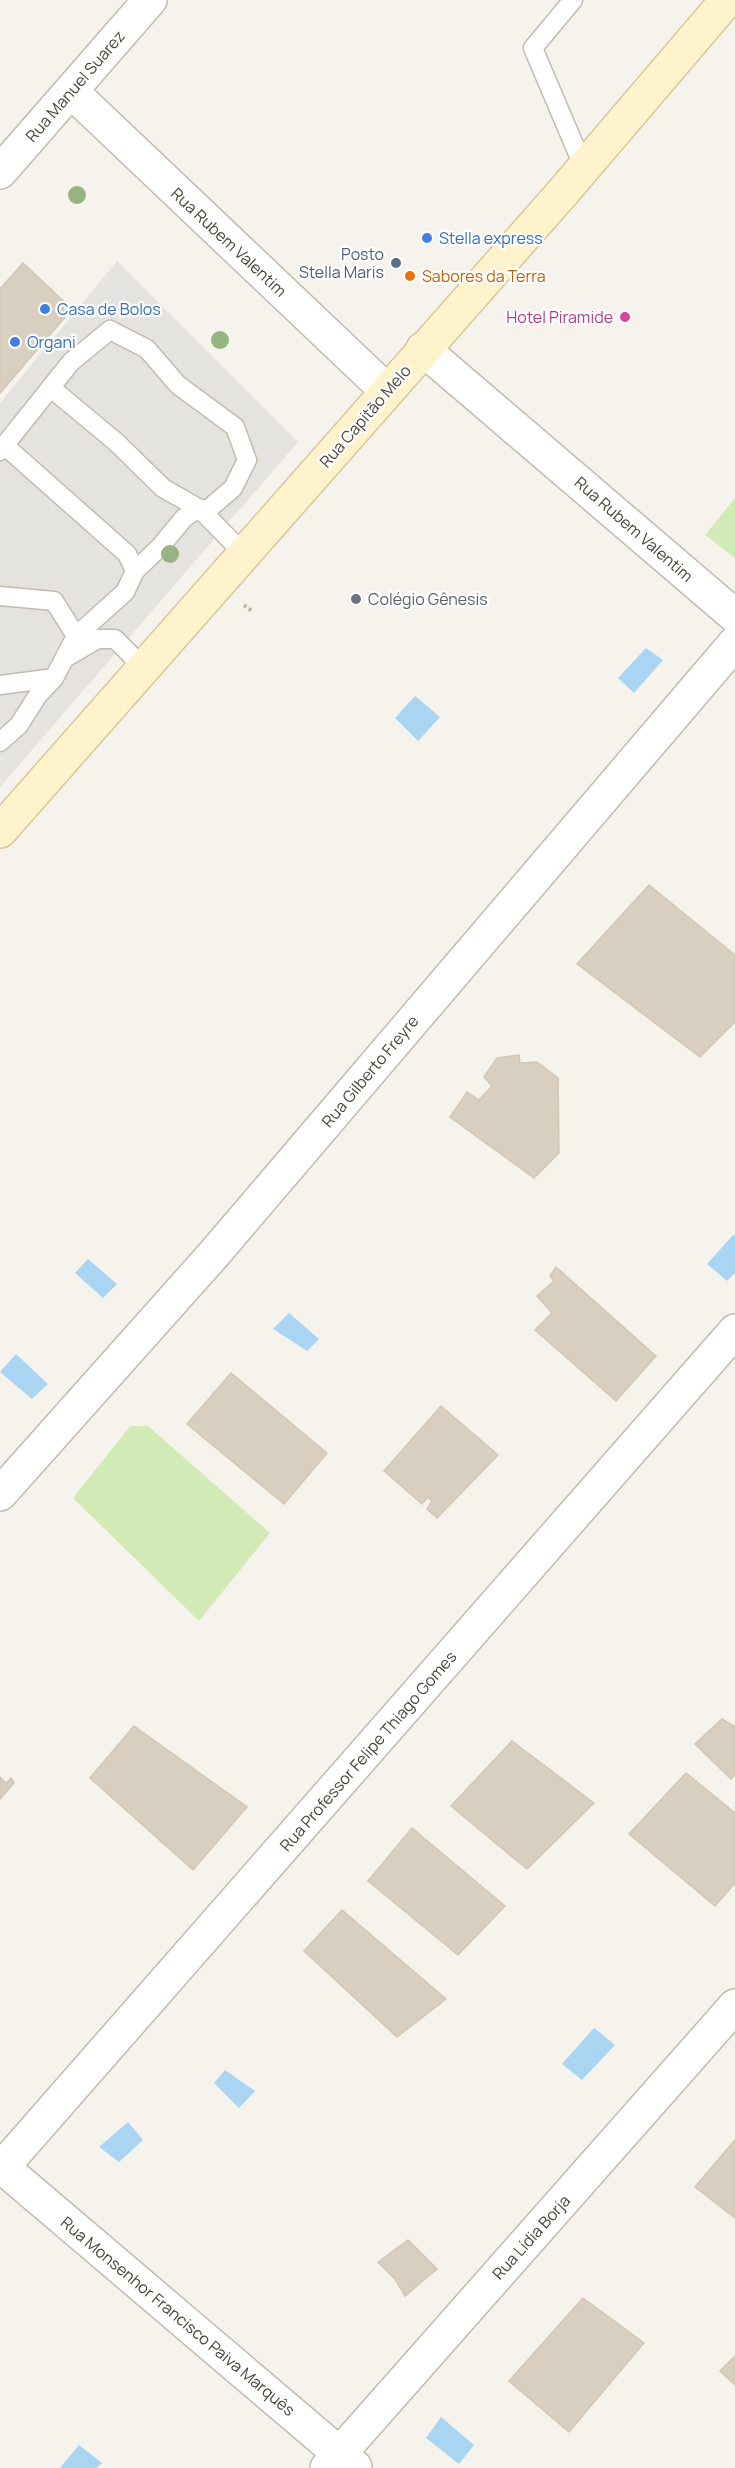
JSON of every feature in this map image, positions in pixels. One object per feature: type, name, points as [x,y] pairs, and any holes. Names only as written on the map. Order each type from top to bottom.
[{"type":"main road","name":"Rua Capitão Melo","points":[[0,831],[584,168],[725,1]]},
{"type":"street","name":"Rua Manuel Suarez","points":[[0,172],[150,0]]},
{"type":"street","name":"Rua Rubem Valentim","points":[[72,92],[387,391]]},
{"type":"street","name":"Rua Rubem Valentim","points":[[423,350],[735,616]]},
{"type":"street","name":"Rua Gilberto Freyre","points":[[0,1494],[214,1254],[735,643]]},
{"type":"street","name":"Rua Professor Felipe Thiago Gomes","points":[[1,2167],[735,1331]]},
{"type":"street","name":"Rua Lídia Borja","points":[[341,2463],[735,2006]]},
{"type":"street","name":"Rua Monsenhor Francisco Paiva Marquês","points":[[1,2167],[341,2463]]},
{"type":"lane","points":[[573,0],[532,48],[584,168]]},
{"type":"lane","points":[[51,388],[116,442],[163,488],[205,512],[233,488],[247,460],[235,428],[178,385],[147,350],[110,330],[71,362],[2,448],[127,554],[135,571]]},
{"type":"lane","points":[[199,508],[244,554]]},
{"type":"lane","points":[[0,742],[19,725],[38,695],[54,678],[76,636],[126,592],[135,571],[160,547],[184,518],[199,508]]},
{"type":"lane","points":[[0,596],[54,601],[76,636]]},
{"type":"lane","points":[[63,659],[98,639],[115,639],[144,668]]},
{"type":"lane","points":[[0,685],[54,678]]},
{"type":"green space","points":[[735,498],[735,558],[705,535]]},
{"type":"green space","points":[[130,1426],[148,1426],[270,1533],[199,1621],[73,1498]]},
{"type":"shaded area","points":[[117,261],[298,442],[0,787],[0,403]]},
{"type":"water","points":[[646,648],[663,660],[634,693],[618,678]]},
{"type":"water","points":[[415,696],[440,717],[418,741],[395,718]]},
{"type":"water","points":[[733,1235],[735,1236],[735,1273],[727,1281],[707,1264]]},
{"type":"water","points":[[88,1259],[117,1284],[103,1298],[75,1273]]},
{"type":"water","points":[[289,1313],[319,1339],[307,1351],[273,1329]]},
{"type":"water","points":[[16,1354],[48,1384],[32,1399],[0,1372]]},
{"type":"water","points":[[594,2028],[615,2045],[582,2080],[562,2064]]},
{"type":"water","points":[[225,2070],[255,2091],[239,2108],[214,2083]]},
{"type":"water","points":[[128,2122],[143,2140],[119,2162],[99,2147]]},
{"type":"water","points":[[441,2417],[474,2445],[459,2464],[426,2438]]},
{"type":"water","points":[[79,2445],[102,2463],[97,2468],[60,2468]]},
{"type":"building","points":[[23,263],[72,309],[0,393],[0,289]]},
{"type":"building","points":[[649,885],[735,955],[735,1022],[700,1057],[577,964]]},
{"type":"building","points":[[519,1055],[520,1063],[537,1062],[558,1078],[559,1153],[534,1178],[450,1117],[467,1092],[479,1100],[492,1086],[484,1077],[497,1058]]},
{"type":"building","points":[[556,1267],[656,1356],[616,1401],[535,1330],[552,1313],[537,1296],[554,1281],[550,1276]]},
{"type":"building","points":[[231,1373],[327,1453],[284,1504],[187,1424]]},
{"type":"building","points":[[441,1406],[498,1455],[437,1518],[427,1509],[432,1501],[428,1497],[422,1504],[384,1471]]},
{"type":"building","points":[[722,1719],[735,1727],[735,1774],[731,1779],[695,1744]]},
{"type":"building","points":[[134,1726],[247,1807],[193,1870],[90,1778]]},
{"type":"building","points":[[512,1741],[594,1803],[527,1869],[451,1806]]},
{"type":"building","points":[[686,1773],[735,1813],[735,1883],[715,1906],[629,1834]]},
{"type":"building","points":[[0,1777],[6,1783],[11,1778],[14,1783],[0,1799]]},
{"type":"building","points":[[412,1828],[505,1906],[458,1955],[368,1881]]},
{"type":"building","points":[[342,1910],[446,1999],[397,2037],[304,1951]]},
{"type":"building","points":[[735,2140],[735,2218],[695,2187]]},
{"type":"building","points":[[408,2240],[437,2269],[405,2296],[395,2279],[378,2262]]},
{"type":"building","points":[[583,2298],[644,2343],[569,2432],[509,2381]]},
{"type":"building","points":[[735,2356],[735,2385],[720,2371]]},
{"type":"place","name":"Stella express","points":[[427,238]]},
{"type":"place","name":"Posto Stella Maris","points":[[396,263]]},
{"type":"place","name":"Sabores da Terra","points":[[410,276]]},
{"type":"place","name":"Casa de Bolos","points":[[45,309]]},
{"type":"place","name":"Hotel Piramide","points":[[625,317]]},
{"type":"place","name":"Organi","points":[[15,342]]},
{"type":"place","name":"Colégio Gênesis","points":[[356,599]]}]
